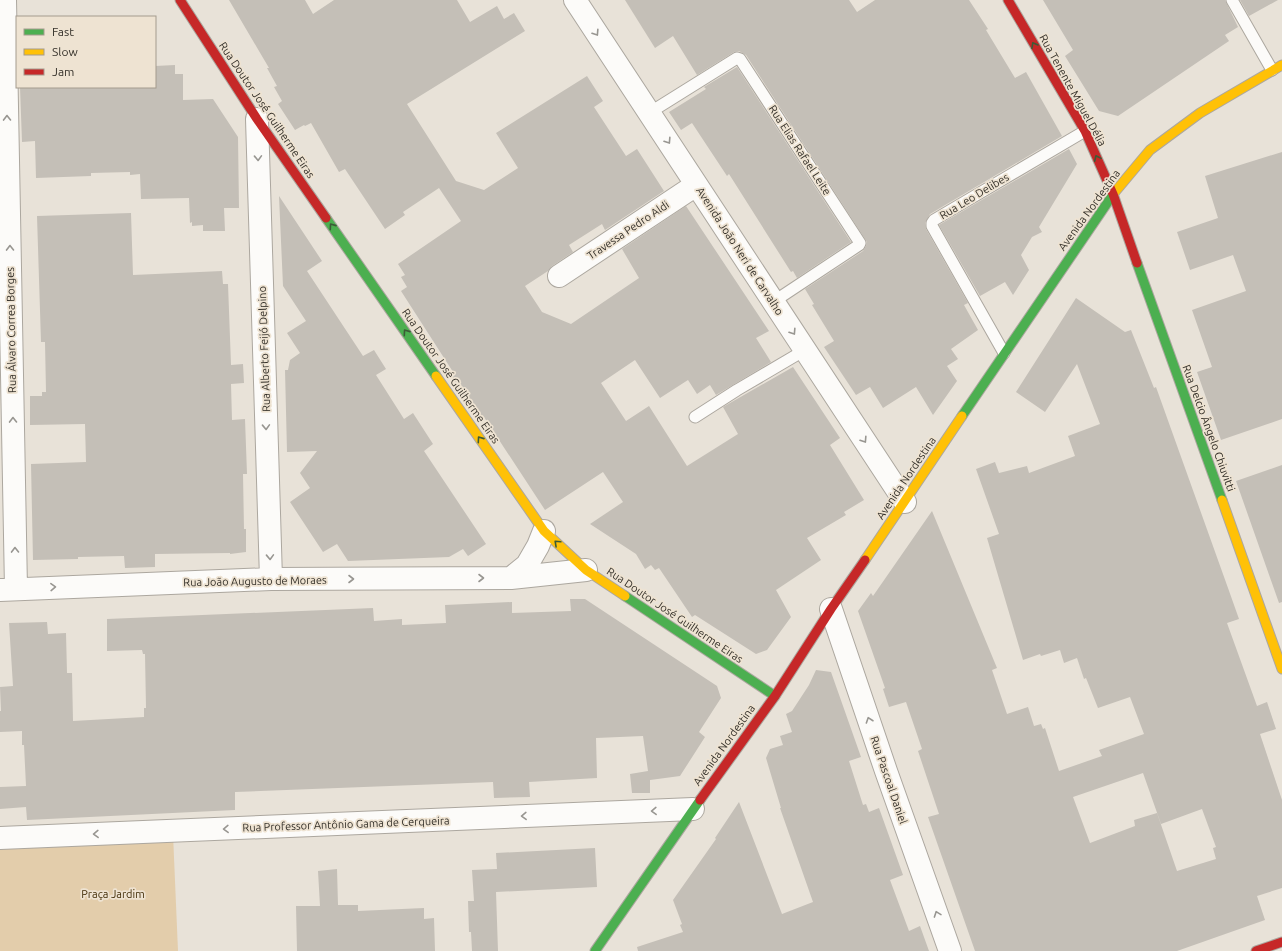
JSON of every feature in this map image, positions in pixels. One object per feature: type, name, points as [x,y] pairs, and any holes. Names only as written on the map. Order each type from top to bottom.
[{"type":"street","name":"Rua Álvaro Correa Borges","points":[[5,0],[8,589]]},
{"type":"street","name":"Rua Doutor José Guilherme Eiras","points":[[180,0],[257,119],[544,531],[586,570],[775,696]]},
{"type":"street","name":"Avenida João Neri de Carvalho","points":[[575,0],[905,502]]},
{"type":"street","name":"Rua Tenente Miguel Délia","points":[[1008,0],[1085,131],[1113,194]]},
{"type":"street","name":"Avenida Nordestina","points":[[595,951],[693,810],[775,696],[831,609],[1113,194],[1150,150],[1200,112],[1277,67]]},
{"type":"street","name":"Rua Alberto Feijó Delpino","points":[[257,119],[271,579]]},
{"type":"street","name":"Travessa Pedro Aldi","points":[[559,276],[696,185]]},
{"type":"street","name":"Rua Delcio Ângelo Chiuvitti","points":[[1113,194],[1282,669]]},
{"type":"street","points":[[511,578],[527,565],[538,546],[544,531]]},
{"type":"street","name":"Rua João Augusto de Moraes","points":[[8,589],[271,579],[511,578],[586,570]]},
{"type":"street","name":"Rua Pascoal Daniel","points":[[831,609],[886,771],[950,951]]},
{"type":"street","name":"Rua Professor Antônio Gama de Cerqueira","points":[[0,838],[693,810]]},
{"type":"street","points":[[1256,951],[1281,945]]},
{"type":"lane","points":[[1232,0],[1277,67]]},
{"type":"lane","name":"Rua Elias Rafael Leite","points":[[649,113],[737,58],[740,59],[770,104],[860,243],[773,302]]},
{"type":"lane","name":"Rua Leo Delibes","points":[[1004,353],[932,226],[932,223],[934,220],[1085,131]]},
{"type":"lane","points":[[695,418],[737,390],[804,350]]},
{"type":"green space","name":"Praça Jardim","points":[[173,834],[178,951],[0,951],[0,841]]},
{"type":"building","points":[[229,0],[305,0],[313,14],[334,0],[457,0],[470,22],[497,6],[504,19],[514,13],[525,31],[407,104],[456,181],[484,190],[518,168],[496,133],[587,76],[603,101],[594,107],[626,156],[637,149],[664,191],[605,230],[602,224],[569,245],[573,252],[525,286],[542,312],[571,324],[639,278],[622,249],[686,206],[769,331],[756,338],[771,362],[716,395],[710,385],[697,394],[688,380],[660,398],[635,360],[601,383],[626,421],[649,406],[687,466],[738,434],[723,407],[793,367],[840,438],[830,445],[864,500],[844,512],[846,515],[807,538],[821,560],[776,590],[791,617],[767,650],[756,654],[695,615],[692,617],[659,568],[655,570],[651,565],[645,569],[636,554],[590,524],[623,502],[603,472],[545,510],[484,417],[481,419],[452,377],[455,375],[401,291],[407,287],[401,277],[405,275],[398,264],[461,221],[439,188],[403,212],[405,215],[385,229],[345,169],[339,172],[311,123],[295,130],[278,104],[282,101],[274,87],[277,86],[267,68],[269,68]]},
{"type":"building","points":[[625,0],[849,0],[857,12],[875,0],[969,0],[988,29],[986,30],[1015,78],[1026,72],[1062,136],[930,214],[925,223],[926,229],[968,303],[964,305],[978,330],[951,349],[958,359],[947,366],[957,381],[933,415],[916,387],[883,408],[870,387],[856,395],[824,347],[834,341],[812,305],[814,304],[805,289],[863,251],[867,242],[746,55],[739,51],[734,52],[697,75],[673,36],[655,48]]},
{"type":"building","points":[[1043,0],[1225,0],[1238,27],[1225,35],[1229,41],[1118,116],[1099,111],[1065,56],[1073,50]]},
{"type":"building","points":[[1240,0],[1278,0],[1249,16]]},
{"type":"building","points":[[175,65],[175,74],[183,74],[183,100],[213,99],[238,137],[239,208],[224,208],[225,231],[203,231],[203,225],[192,226],[192,222],[190,223],[189,198],[141,199],[140,174],[130,175],[130,172],[91,173],[91,176],[36,178],[35,141],[22,142],[20,88],[156,88],[156,66]]},
{"type":"building","points":[[737,67],[851,242],[797,278],[793,271],[791,272],[729,174],[727,176],[692,123],[681,130],[669,112],[706,89],[704,87]]},
{"type":"building","points":[[1069,149],[1077,164],[1039,227],[1042,232],[1032,237],[1021,255],[1029,270],[1013,295],[1005,282],[980,296],[939,225]]},
{"type":"building","points":[[1282,152],[1282,419],[1221,440],[1197,372],[1212,367],[1192,310],[1246,291],[1233,255],[1190,270],[1177,232],[1218,218],[1205,176]]},
{"type":"building","points":[[279,196],[322,261],[307,271],[363,356],[374,350],[386,369],[376,375],[404,419],[413,413],[433,444],[424,451],[486,544],[468,556],[463,549],[449,557],[348,561],[337,544],[323,552],[290,502],[310,488],[300,473],[317,451],[287,452],[285,370],[288,370],[290,360],[300,353],[287,333],[306,321],[283,286]]},
{"type":"building","points":[[131,213],[133,275],[222,271],[223,284],[228,284],[231,365],[243,364],[244,383],[231,384],[232,420],[245,419],[247,474],[243,474],[246,552],[230,554],[155,554],[155,567],[125,568],[124,556],[33,560],[31,464],[86,462],[85,424],[30,425],[30,396],[42,396],[42,392],[46,392],[45,342],[41,342],[37,216]]},
{"type":"building","points":[[1076,298],[1125,332],[1131,330],[1154,388],[1156,387],[1239,619],[1227,623],[1257,706],[1267,702],[1276,729],[1260,734],[1282,800],[1282,888],[1257,896],[1265,920],[1177,951],[975,951],[928,817],[939,814],[918,751],[922,749],[906,702],[889,707],[883,689],[885,688],[858,611],[871,593],[873,596],[932,511],[997,668],[992,670],[1007,714],[1028,707],[1034,726],[1041,724],[1043,729],[1045,728],[1059,771],[1102,756],[1099,750],[1144,734],[1130,697],[1098,708],[1086,678],[1084,679],[1077,658],[1064,663],[1060,650],[1041,656],[1040,654],[1023,660],[987,538],[999,534],[976,469],[995,462],[999,473],[1027,466],[1029,473],[1075,456],[1068,436],[1100,424],[1077,364],[1045,412],[1016,392]],"holes":[[[1143,773],[1161,824],[1202,809],[1216,847],[1213,848],[1216,859],[1177,871],[1157,813],[1134,820],[1135,826],[1090,843],[1073,797]]]},
{"type":"building","points":[[1282,465],[1282,602],[1279,603],[1236,481]]},
{"type":"building","points":[[570,599],[585,599],[717,686],[721,698],[699,732],[705,737],[680,776],[650,780],[650,793],[632,793],[630,774],[648,771],[643,736],[596,738],[597,778],[529,782],[530,797],[494,798],[493,782],[235,792],[235,810],[27,820],[26,807],[0,809],[0,787],[26,786],[22,731],[0,732],[0,687],[13,686],[9,623],[47,622],[48,634],[66,633],[67,673],[72,673],[73,721],[144,717],[144,708],[146,708],[145,654],[143,654],[142,650],[107,651],[107,619],[373,608],[374,621],[402,619],[402,625],[446,623],[445,605],[512,602],[512,613],[571,611]]},
{"type":"building","points":[[816,670],[831,672],[861,757],[849,761],[863,805],[866,804],[869,812],[879,808],[903,875],[890,880],[909,931],[920,926],[929,951],[638,951],[637,947],[683,932],[680,925],[682,924],[673,900],[716,839],[715,838],[739,802],[782,914],[813,902],[780,808],[766,758],[770,749],[783,745],[780,736],[792,732],[786,714],[792,711],[809,685]]},
{"type":"building","points":[[595,848],[597,887],[496,892],[498,951],[472,951],[471,932],[469,932],[468,901],[474,901],[472,870],[497,869],[496,853]]},
{"type":"building","points":[[337,869],[338,905],[358,905],[358,911],[424,908],[424,919],[434,918],[435,951],[297,951],[296,906],[320,906],[318,871]]},
{"type":"traffic: fast","points":[[962,416],[1114,193]]},
{"type":"traffic: fast","points":[[326,218],[436,376]]},
{"type":"traffic: fast","points":[[1137,263],[1222,500]]},
{"type":"traffic: fast","points":[[625,596],[775,696]]},
{"type":"traffic: fast","points":[[595,951],[700,800]]},
{"type":"traffic: slow","points":[[1114,193],[1150,150],[1200,113],[1282,65]]},
{"type":"traffic: slow","points":[[436,376],[544,531],[586,570],[625,596]]},
{"type":"traffic: slow","points":[[865,560],[962,416]]},
{"type":"traffic: slow","points":[[1222,500],[1282,669]]},
{"type":"traffic: jam","points":[[180,0],[257,119],[326,218]]},
{"type":"traffic: jam","points":[[1008,0],[1085,131],[1113,194],[1137,263]]},
{"type":"traffic: jam","points":[[700,800],[775,696],[831,609],[865,560]]},
{"type":"traffic: jam","points":[[1256,951],[1282,942]]}]
